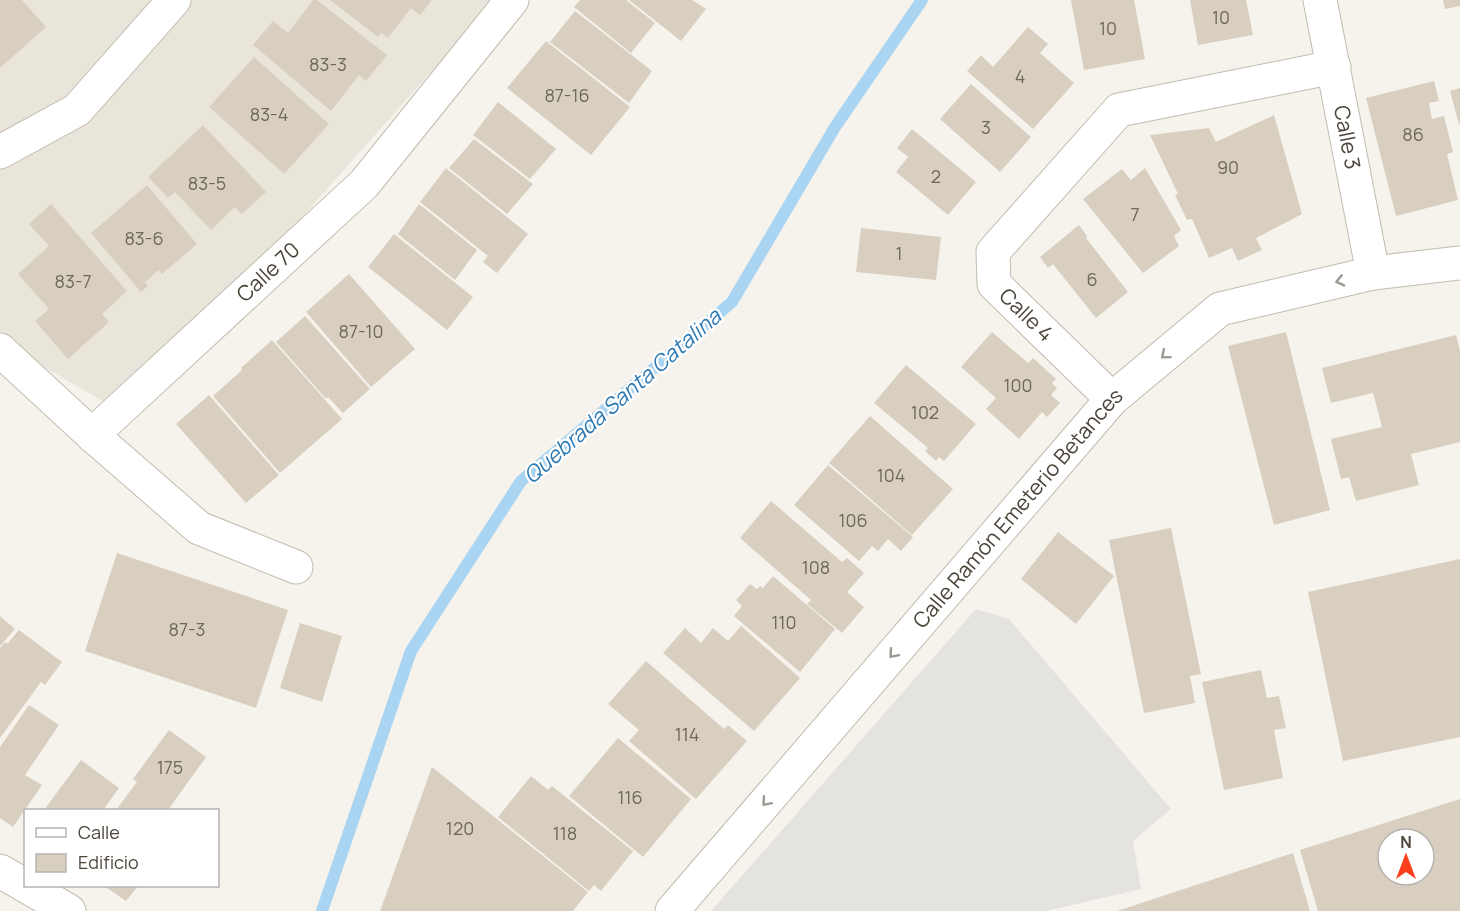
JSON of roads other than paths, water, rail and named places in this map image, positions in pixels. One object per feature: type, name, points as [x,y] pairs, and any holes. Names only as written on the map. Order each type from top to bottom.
[{"type":"street","points":[[0,152],[77,110],[174,0]]},
{"type":"street","name":"Calle 70","points":[[92,435],[364,184],[512,0]]},
{"type":"street","name":"Calle 3","points":[[1320,0],[1373,273]]},
{"type":"street","name":"Calle 4","points":[[1112,399],[994,284],[993,252],[1119,110],[1334,67]]},
{"type":"street","name":"Calle Ramón Emeterio Betances","points":[[672,911],[1112,399],[1220,309],[1373,273],[1460,263]]},
{"type":"street","points":[[0,350],[92,435],[199,528],[297,567]]},
{"type":"street","points":[[0,871],[24,885]]},
{"type":"street","points":[[28,887],[69,911]]},
{"type":"waterway","name":"Quebrada Santa Catalina","points":[[322,911],[411,651],[521,481],[732,302],[835,127],[922,0]]}]
